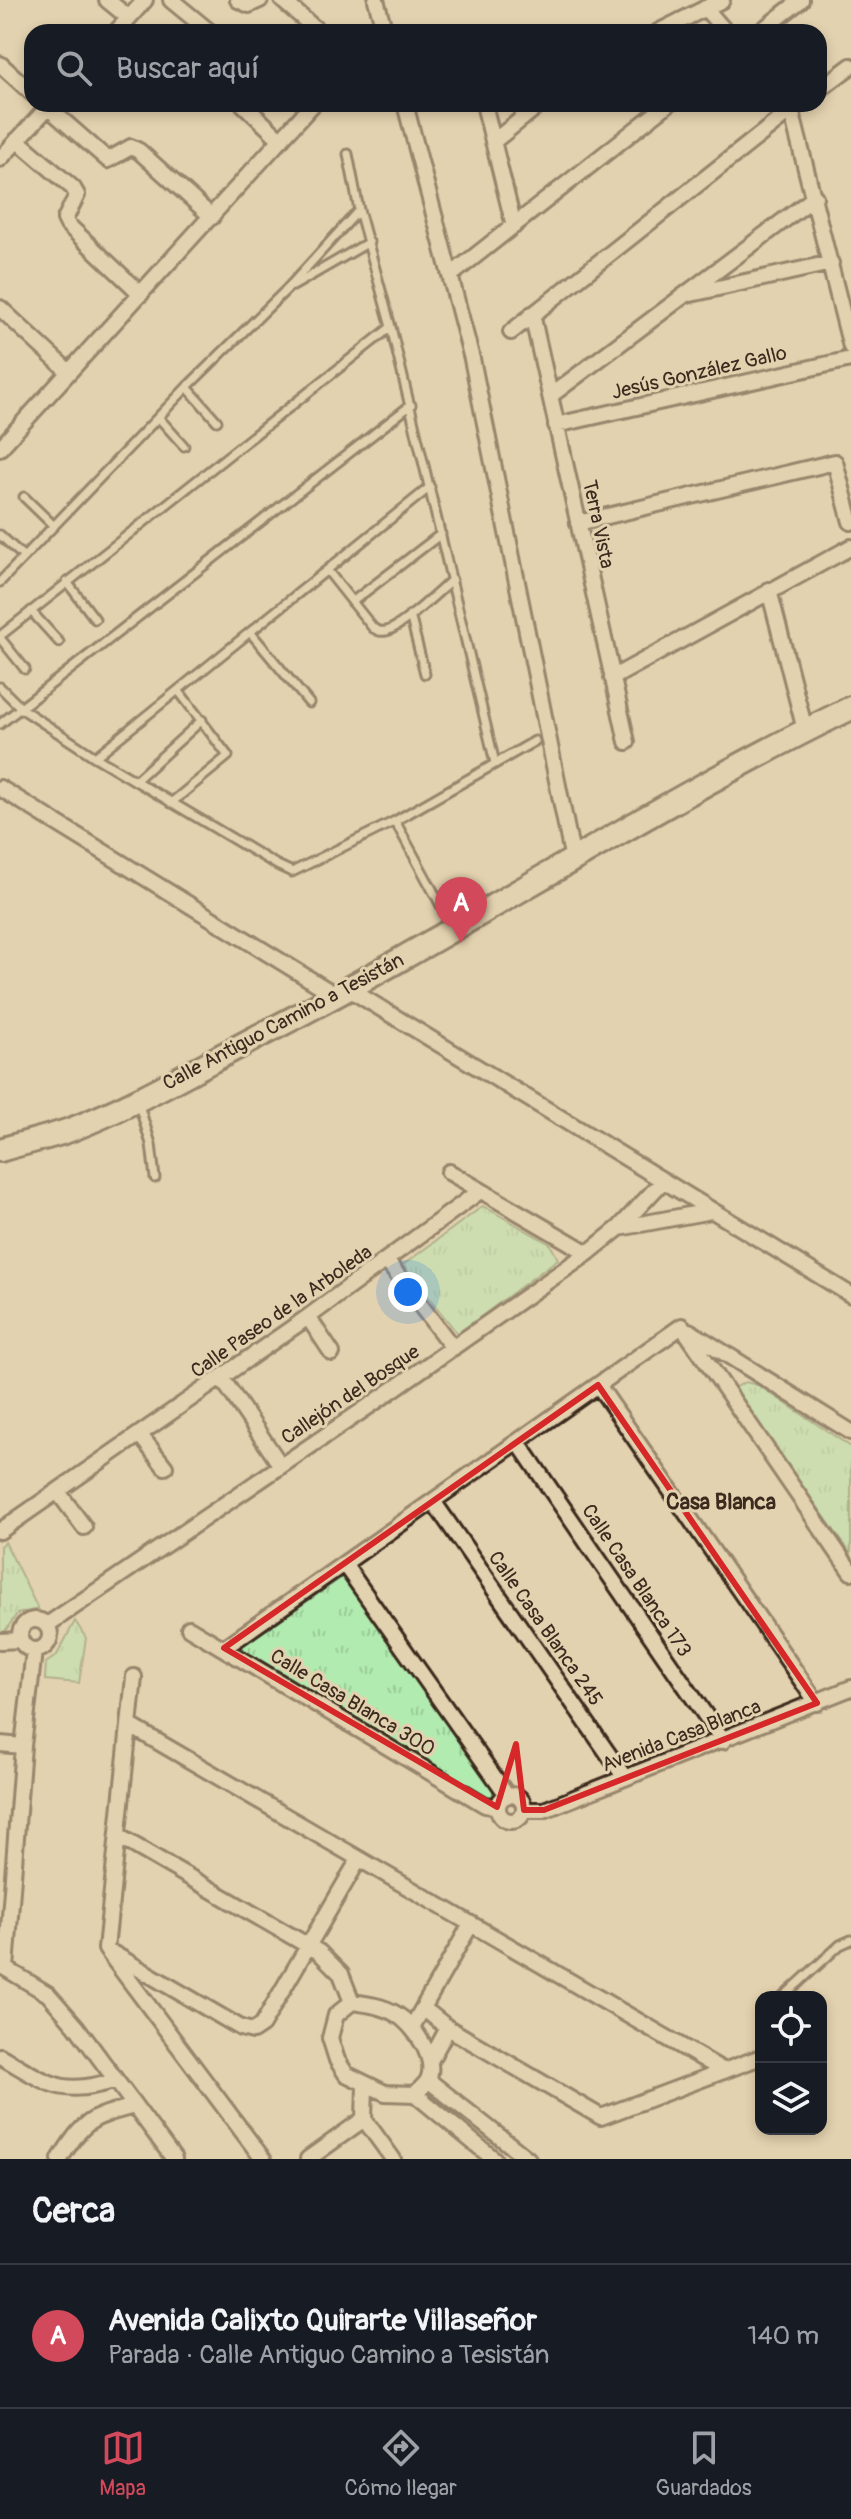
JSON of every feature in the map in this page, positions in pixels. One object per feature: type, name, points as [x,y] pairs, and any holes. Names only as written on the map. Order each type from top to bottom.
[{"type":"street","points":[[107,0],[129,18]]},
{"type":"street","points":[[123,24],[145,0]]},
{"type":"street","points":[[171,0],[200,24]]},
{"type":"street","points":[[238,0],[249,5],[260,0]]},
{"type":"street","points":[[282,0],[310,24]]},
{"type":"street","points":[[376,0],[383,24]]},
{"type":"street","points":[[674,24],[722,0]]},
{"type":"street","points":[[770,24],[801,0]]},
{"type":"street","points":[[705,8],[719,24]]},
{"type":"street","points":[[0,64],[24,86]]},
{"type":"street","points":[[827,84],[851,66]]},
{"type":"street","points":[[0,159],[42,112]]},
{"type":"street","points":[[56,112],[108,160],[131,147],[139,151],[212,217]]},
{"type":"street","points":[[251,112],[281,140]]},
{"type":"street","points":[[0,448],[306,112]]},
{"type":"street","points":[[407,112],[472,359],[573,860]]},
{"type":"street","points":[[486,112],[514,226]]},
{"type":"street","points":[[493,142],[530,112]]},
{"type":"street","points":[[451,275],[658,112]]},
{"type":"street","points":[[511,332],[784,112]]},
{"type":"street","points":[[794,112],[851,347]]},
{"type":"street","points":[[17,140],[73,188],[77,195],[67,211],[65,219],[68,225],[141,294]]},
{"type":"street","points":[[550,396],[815,197]]},
{"type":"street","points":[[687,295],[831,263]]},
{"type":"street","points":[[0,308],[69,372]]},
{"type":"street","name":"Terra Vista","points":[[532,314],[627,742]]},
{"type":"street","name":"Jesús González Gallo","points":[[556,425],[851,359]]},
{"type":"street","points":[[578,523],[835,462],[851,522]]},
{"type":"street","points":[[612,678],[851,547]]},
{"type":"street","points":[[769,590],[805,730]]},
{"type":"street","name":"Calle Antiguo Camino a Tesistán","points":[[0,1150],[70,1130],[138,1099],[343,992],[805,730],[851,708]]},
{"type":"street","points":[[0,788],[851,1295]]},
{"type":"street","points":[[449,1172],[588,1253]]},
{"type":"street","name":"Callejón del Bosque","points":[[47,1625],[588,1253],[619,1228],[663,1181]]},
{"type":"street","name":"Calle Paseo de la Arboleda","points":[[0,1531],[308,1317],[480,1191]]},
{"type":"street","points":[[619,1228],[711,1211]]},
{"type":"street","points":[[386,1260],[453,1348]]},
{"type":"street","points":[[308,1317],[332,1353]]},
{"type":"street","points":[[224,1648],[682,1326]]},
{"type":"street","points":[[682,1326],[851,1432]]},
{"type":"street","points":[[682,1326],[851,1572]]},
{"type":"street","points":[[221,1377],[281,1466]]},
{"type":"street","points":[[598,1385],[817,1703]]},
{"type":"street","points":[[140,1435],[165,1467]]},
{"type":"street","name":"Calle Casa Blanca 173","points":[[518,1442],[723,1741]]},
{"type":"street","points":[[58,1492],[84,1527]]},
{"type":"street","name":"Calle Casa Blanca 245","points":[[433,1501],[625,1778]]},
{"type":"street","points":[[344,1564],[502,1801],[500,1817],[509,1822],[519,1819],[524,1804],[517,1796],[502,1801]]},
{"type":"street","points":[[37,1620],[47,1625],[51,1637],[46,1647],[34,1651],[24,1645],[22,1628],[26,1624],[37,1620]]},
{"type":"street","name":"Calle Casa Blanca 300","points":[[189,1628],[485,1805],[502,1801]]},
{"type":"street","points":[[0,1641],[21,1640]]},
{"type":"street","points":[[34,1651],[3,1966],[48,1994],[174,2159]]},
{"type":"street","points":[[134,1677],[106,1949],[263,2159]]},
{"type":"street","name":"Avenida Casa Blanca","points":[[524,1810],[544,1810],[851,1688]]},
{"type":"street","points":[[129,1725],[724,2071]]},
{"type":"street","points":[[0,1744],[23,1746]]},
{"type":"street","points":[[118,1836],[319,1952],[341,1974],[352,2002]]},
{"type":"street","points":[[106,1949],[241,2028],[253,2031],[262,2025],[359,1859]]},
{"type":"street","points":[[412,2027],[471,1924]]},
{"type":"street","points":[[430,2061],[412,2027],[395,2013],[375,2005],[352,2002],[336,2015],[330,2038],[337,2060],[346,2074],[385,2093],[415,2094],[494,2159]]},
{"type":"street","points":[[423,2008],[448,2028],[601,2117],[755,2059]]},
{"type":"street","points":[[415,2094],[428,2080],[430,2061],[448,2028]]},
{"type":"street","points":[[2,2060],[60,2088],[88,2089],[116,2080]]},
{"type":"street","points":[[428,2080],[528,2159]]},
{"type":"street","points":[[365,2085],[364,2119],[393,2159]]},
{"type":"street","points":[[60,2159],[80,2129],[95,2116],[134,2106]]},
{"type":"street","points":[[308,2159],[364,2119]]},
{"type":"lane","points":[[348,154],[359,210],[411,405],[495,763]]},
{"type":"lane","points":[[0,582],[187,387],[287,289],[359,210]]},
{"type":"lane","points":[[287,289],[369,242]]},
{"type":"lane","points":[[25,669],[0,637],[391,327]]},
{"type":"lane","points":[[187,387],[217,421]]},
{"type":"lane","points":[[0,724],[411,405]]},
{"type":"lane","points":[[158,417],[184,446]]},
{"type":"lane","points":[[95,757],[430,487]]},
{"type":"lane","points":[[24,497],[54,526]]},
{"type":"lane","points":[[352,602],[441,534]]},
{"type":"lane","points":[[0,535],[24,557]]},
{"type":"lane","points":[[327,570],[373,628],[379,631],[388,631],[452,580]]},
{"type":"lane","points":[[67,582],[95,619]]},
{"type":"lane","points":[[31,611],[59,642]]},
{"type":"lane","points":[[410,615],[425,674]]},
{"type":"lane","points":[[250,632],[309,703]]},
{"type":"lane","points":[[0,687],[22,709],[95,757],[292,872],[395,821],[535,741]]},
{"type":"lane","points":[[171,803],[228,756],[178,690]]},
{"type":"lane","points":[[135,781],[202,720]]},
{"type":"lane","points":[[395,821],[454,928]]},
{"type":"lane","points":[[138,1099],[151,1144],[155,1178]]},
{"type":"lane","points":[[790,1991],[840,1945],[851,1940]]},
{"type":"highlighted area","points":[[598,1385],[817,1703],[544,1810],[524,1810],[516,1744],[497,1807],[224,1648]]},
{"type":"green space","points":[[483,1206],[550,1244],[558,1259],[458,1334],[403,1265]]},
{"type":"green space","points":[[745,1382],[758,1385],[851,1447],[851,1554],[733,1389]]},
{"type":"green space","points":[[5,1542],[38,1609],[17,1614],[3,1634],[0,1633],[0,1546]]},
{"type":"green space","points":[[342,1577],[493,1785],[493,1796],[484,1796],[239,1648]]},
{"type":"green space","points":[[75,1621],[86,1638],[79,1683],[45,1680],[46,1663],[57,1655]]},
{"type":"place","name":"Avenida Calixto Quirarte Villaseñor","points":[[461,943]]},
{"type":"district","name":"Casa Blanca","points":[[721,1501]]}]
